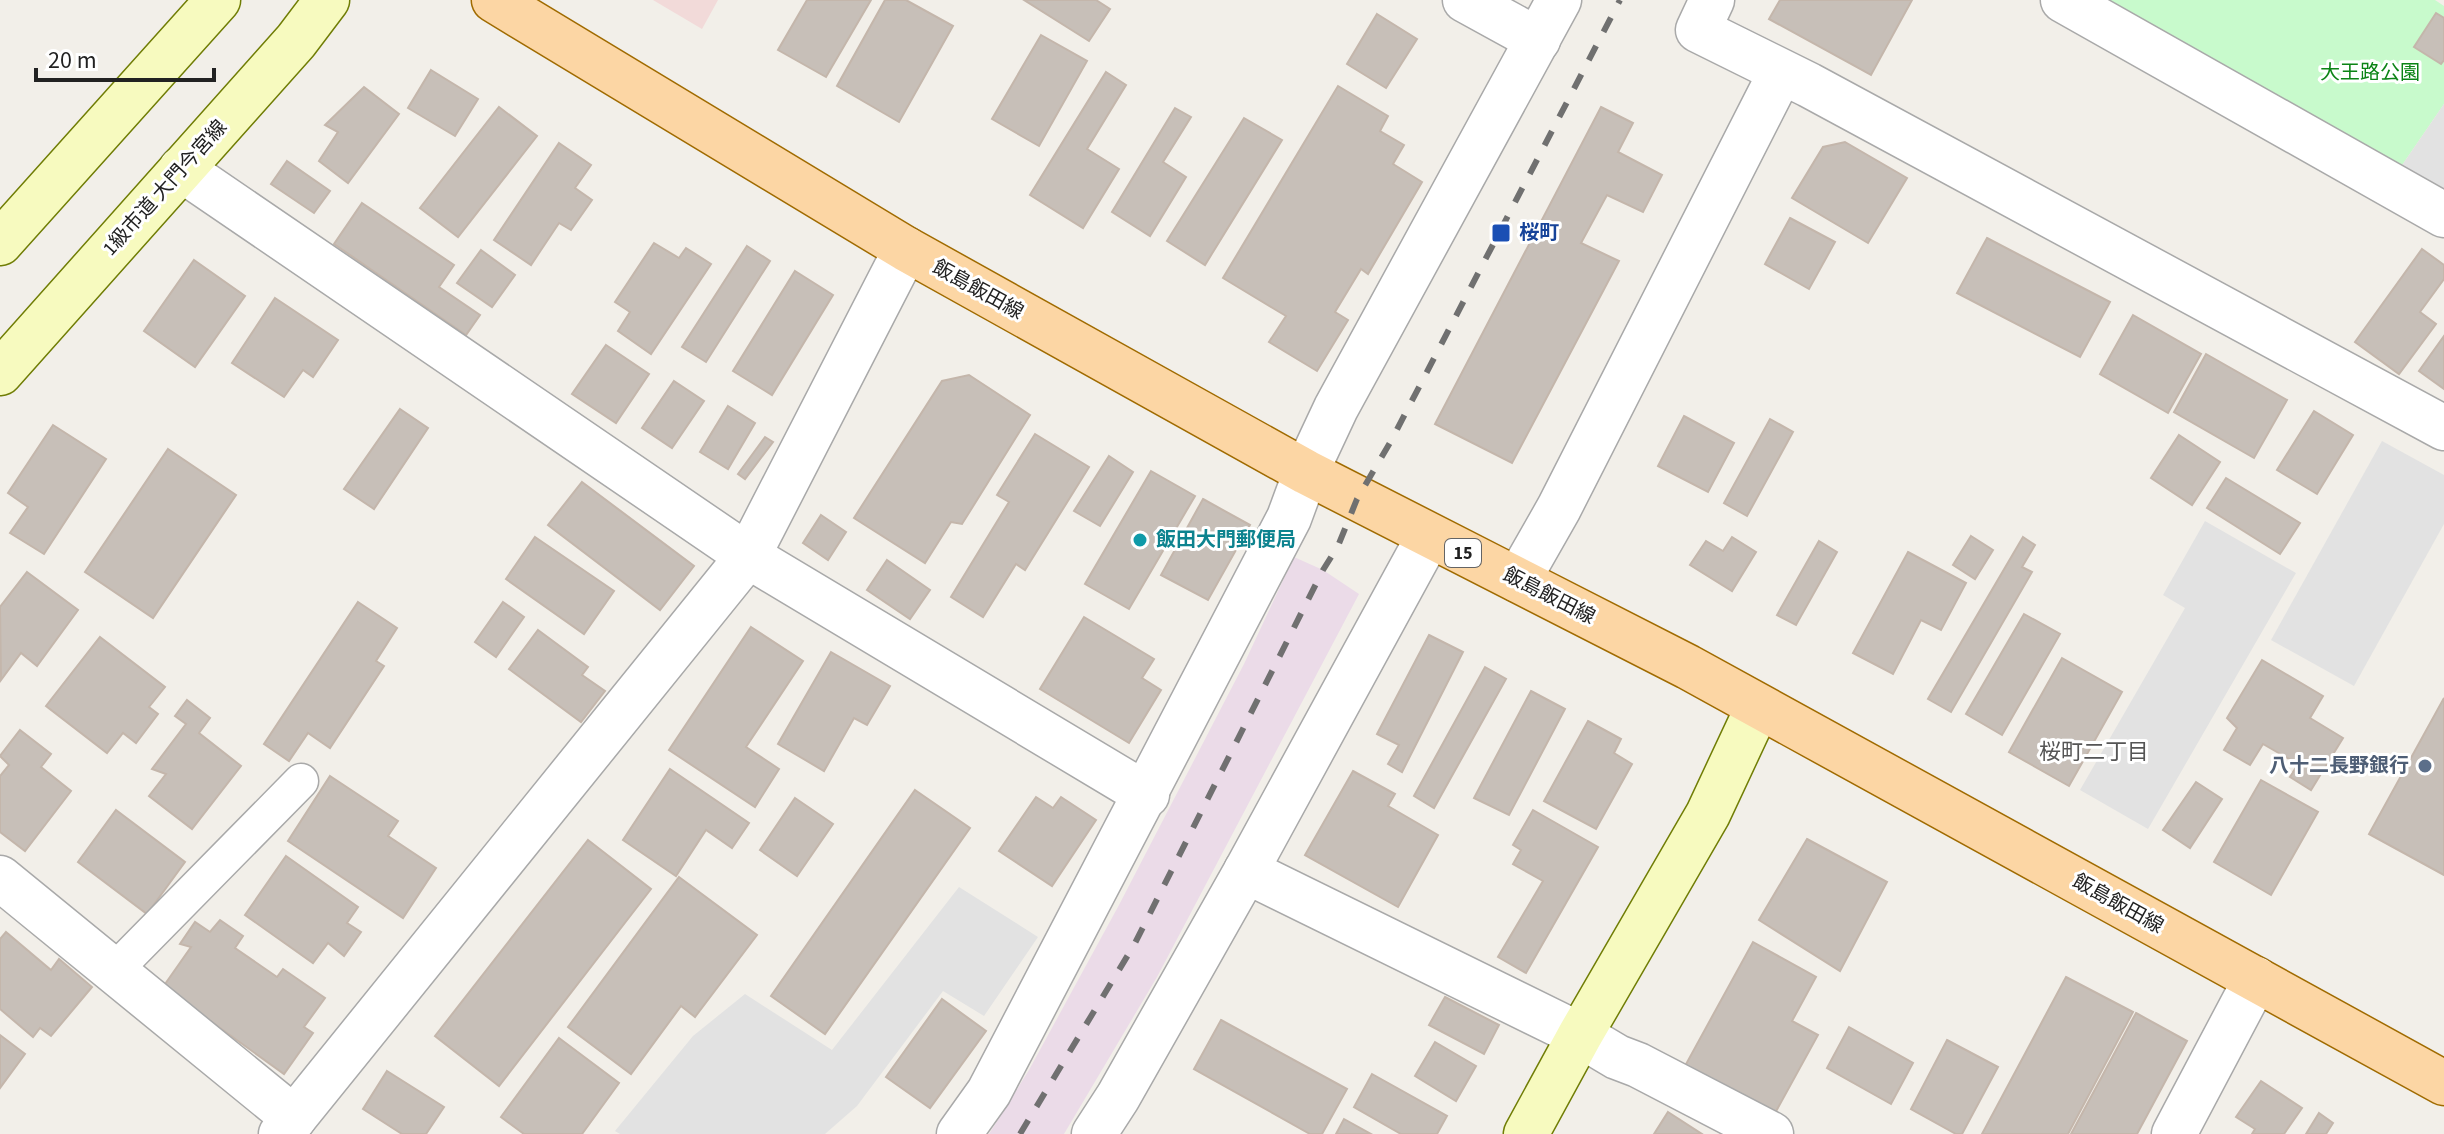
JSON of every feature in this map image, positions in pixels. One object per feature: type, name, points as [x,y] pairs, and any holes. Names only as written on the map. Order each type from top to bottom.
[{"type":"main road","name":"飯島飯田線","points":[[494,0],[906,249],[1306,472],[1688,667],[2444,1083]]},
{"type":"street","points":[[0,243],[218,0]]},
{"type":"street","name":"1級市道 大門今宮線","points":[[0,373],[296,41],[327,0]]},
{"type":"street","points":[[1465,0],[1538,40]]},
{"type":"street","points":[[959,1134],[989,1092],[1147,795],[1289,518],[1306,472],[1336,408],[1559,0]]},
{"type":"street","points":[[1712,0],[1698,30],[1829,95],[2444,428]]},
{"type":"street","points":[[2063,0],[2444,215]]},
{"type":"street","points":[[1518,580],[1559,508],[1781,72]]},
{"type":"street","points":[[181,169],[748,556],[1147,795]]},
{"type":"street","points":[[0,878],[114,971],[287,1126],[748,556],[906,249]]},
{"type":"street","points":[[1094,1134],[1246,871],[1429,536]]},
{"type":"street","points":[[1526,1134],[1708,814],[1758,707]]},
{"type":"street","points":[[1246,871],[1580,1035],[1617,1057],[1771,1134]]},
{"type":"street","points":[[2174,1134],[2256,979]]},
{"type":"lane","points":[[114,971],[301,781]]},
{"type":"shaded area","points":[[653,0],[718,0],[702,29]]},
{"type":"shaded area","points":[[2444,104],[2444,201],[2396,174]]},
{"type":"shaded area","points":[[2382,441],[2444,475],[2444,524],[2354,686],[2271,640]]},
{"type":"shaded area","points":[[2205,521],[2296,573],[2148,829],[2080,790],[2185,608],[2163,595]]},
{"type":"shaded area","points":[[1294,557],[1323,570],[1359,594],[1157,977],[1064,1134],[989,1134],[1029,1070],[1119,905],[1244,664]]},
{"type":"shaded area","points":[[959,887],[1038,937],[984,1016],[943,991],[857,1106],[825,1134],[620,1134],[615,1131],[693,1036],[745,994],[832,1050]]},
{"type":"green space","name":"大王路公園","points":[[2092,0],[2435,0],[2444,6],[2444,104],[2396,174]]},
{"type":"building","points":[[807,0],[871,0],[826,77],[778,50]]},
{"type":"building","points":[[885,0],[906,0],[953,26],[899,122],[837,86]]},
{"type":"building","points":[[1024,0],[1096,0],[1110,9],[1089,41]]},
{"type":"building","points":[[1780,0],[1912,0],[1871,75],[1769,19]]},
{"type":"building","points":[[2436,13],[2444,18],[2444,60],[2441,64],[2414,47]]},
{"type":"building","points":[[1377,14],[1417,39],[1386,88],[1347,64]]},
{"type":"building","points":[[1041,35],[1087,61],[1039,146],[992,119]]},
{"type":"building","points":[[431,70],[478,99],[455,136],[408,108]]},
{"type":"building","points":[[1106,72],[1126,85],[1087,149],[1119,169],[1083,228],[1030,195]]},
{"type":"building","points":[[1338,86],[1388,116],[1380,131],[1404,145],[1393,164],[1422,182],[1368,274],[1361,269],[1335,312],[1348,320],[1317,371],[1269,342],[1286,316],[1223,278]]},
{"type":"building","points":[[364,87],[399,114],[348,183],[319,161],[338,132],[325,125]]},
{"type":"building","points":[[499,107],[537,136],[458,237],[420,208]]},
{"type":"building","points":[[1601,107],[1633,123],[1618,152],[1662,175],[1643,212],[1607,195],[1581,243],[1619,261],[1512,463],[1435,424]]},
{"type":"building","points":[[1175,108],[1191,117],[1163,162],[1186,177],[1150,236],[1112,212]]},
{"type":"building","points":[[1244,118],[1282,140],[1205,265],[1167,241]]},
{"type":"building","points":[[1845,142],[1907,178],[1868,243],[1792,198],[1823,147]]},
{"type":"building","points":[[559,143],[591,165],[575,188],[592,200],[571,230],[559,223],[531,265],[494,240]]},
{"type":"building","points":[[287,161],[330,191],[314,213],[271,184]]},
{"type":"building","points":[[362,203],[454,265],[439,287],[480,315],[466,335],[334,244]]},
{"type":"building","points":[[1790,218],[1835,242],[1809,289],[1765,264]]},
{"type":"building","points":[[1987,238],[2110,302],[2080,357],[1957,293]]},
{"type":"building","points":[[654,243],[679,258],[686,248],[711,264],[651,354],[618,331],[630,312],[615,302]]},
{"type":"building","points":[[747,246],[770,261],[706,362],[682,347]]},
{"type":"building","points":[[2422,249],[2444,265],[2444,279],[2420,312],[2436,324],[2399,374],[2355,342]]},
{"type":"building","points":[[481,250],[515,275],[492,307],[457,283]]},
{"type":"building","points":[[194,260],[245,296],[195,367],[144,331]]},
{"type":"building","points":[[795,271],[833,295],[772,395],[733,371]]},
{"type":"building","points":[[275,298],[338,340],[313,377],[303,370],[284,397],[232,363]]},
{"type":"building","points":[[2133,315],[2201,354],[2168,413],[2100,374]]},
{"type":"building","points":[[2444,336],[2444,389],[2419,371]]},
{"type":"building","points":[[606,345],[649,374],[616,423],[572,394]]},
{"type":"building","points":[[2206,354],[2287,400],[2254,458],[2174,412]]},
{"type":"building","points":[[969,375],[1030,415],[962,524],[951,522],[925,563],[854,518],[942,381]]},
{"type":"building","points":[[674,381],[704,401],[672,448],[642,428]]},
{"type":"building","points":[[728,406],[755,423],[728,469],[700,452]]},
{"type":"building","points":[[400,409],[428,428],[374,509],[344,489]]},
{"type":"building","points":[[2314,411],[2353,435],[2317,494],[2277,470]]},
{"type":"building","points":[[1684,416],[1734,443],[1708,492],[1658,466]]},
{"type":"building","points":[[1770,419],[1793,432],[1747,516],[1724,503]]},
{"type":"building","points":[[53,425],[106,459],[44,554],[10,533],[28,507],[8,493]]},
{"type":"building","points":[[1035,434],[1089,467],[1025,570],[1016,564],[983,617],[951,597],[1009,502],[997,495]]},
{"type":"building","points":[[2179,435],[2220,462],[2192,505],[2151,478]]},
{"type":"building","points":[[765,437],[773,442],[745,479],[738,474]]},
{"type":"building","points":[[168,449],[236,495],[153,618],[85,572]]},
{"type":"building","points":[[1109,456],[1133,472],[1100,526],[1074,511]]},
{"type":"building","name":"飯田大門郵便局","points":[[1151,471],[1195,496],[1129,609],[1085,584]]},
{"type":"building","points":[[2226,478],[2300,523],[2280,554],[2207,508]]},
{"type":"building","points":[[582,482],[694,566],[660,610],[548,525]]},
{"type":"building","points":[[1203,499],[1250,525],[1208,600],[1161,575]]},
{"type":"building","points":[[821,515],[846,532],[828,560],[803,543]]},
{"type":"building","points":[[1971,536],[1993,550],[1975,579],[1953,565]]},
{"type":"building","points":[[535,537],[614,591],[584,634],[506,579]]},
{"type":"building","points":[[1732,537],[1756,552],[1732,591],[1690,565],[1706,541],[1723,551]]},
{"type":"building","points":[[2023,537],[2035,545],[2022,567],[2032,572],[1951,712],[1928,699]]},
{"type":"building","points":[[1819,541],[1837,552],[1796,625],[1777,615]]},
{"type":"building","points":[[1908,552],[1966,583],[1941,630],[1921,620],[1893,674],[1853,653]]},
{"type":"building","points":[[887,560],[930,590],[910,619],[867,590]]},
{"type":"building","points":[[27,572],[78,610],[37,666],[21,653],[1,680],[0,607]]},
{"type":"building","points":[[358,602],[397,628],[376,661],[384,666],[330,748],[308,733],[289,761],[264,744]]},
{"type":"building","points":[[503,602],[524,617],[496,657],[475,642]]},
{"type":"building","points":[[2024,614],[2060,634],[2002,735],[1966,714]]},
{"type":"building","points":[[1084,617],[1154,659],[1142,678],[1161,690],[1129,743],[1040,689]]},
{"type":"building","points":[[751,627],[803,661],[746,747],[779,769],[755,807],[669,750]]},
{"type":"building","points":[[538,630],[588,667],[582,675],[605,691],[581,722],[509,669]]},
{"type":"building","points":[[1429,635],[1463,652],[1402,772],[1388,764],[1399,745],[1377,734]]},
{"type":"building","points":[[100,637],[165,687],[149,707],[158,714],[136,743],[123,733],[107,753],[46,706]]},
{"type":"building","points":[[831,652],[890,686],[867,725],[854,718],[824,771],[778,744]]},
{"type":"building","points":[[2062,658],[2122,692],[2069,786],[2009,752]]},
{"type":"building","points":[[2262,660],[2323,696],[2310,718],[2343,738],[2311,790],[2290,777],[2298,764],[2263,744],[2250,765],[2224,750],[2237,728],[2227,718]]},
{"type":"building","points":[[1485,667],[1506,679],[1434,808],[1414,796]]},
{"type":"building","points":[[1531,691],[1565,709],[1509,815],[1474,798]]},
{"type":"building","name":"八十二長野銀行","points":[[2444,698],[2444,875],[2369,834]]},
{"type":"building","points":[[187,700],[210,718],[199,733],[241,766],[192,829],[149,796],[166,774],[152,769],[186,724],[175,716]]},
{"type":"building","points":[[1588,721],[1621,739],[1614,753],[1632,764],[1596,829],[1544,801]]},
{"type":"building","points":[[20,730],[51,754],[41,767],[71,791],[25,851],[0,832],[0,776],[9,765],[0,756]]},
{"type":"building","points":[[670,769],[749,823],[732,848],[706,830],[676,876],[623,840]]},
{"type":"building","points":[[1353,771],[1395,794],[1388,806],[1438,835],[1398,907],[1305,855]]},
{"type":"building","points":[[330,776],[398,821],[388,836],[436,868],[403,918],[288,841]]},
{"type":"building","points":[[2261,780],[2318,812],[2271,895],[2214,862]]},
{"type":"building","points":[[2196,782],[2222,799],[2190,848],[2163,830]]},
{"type":"building","points":[[915,790],[970,828],[825,1034],[771,996]]},
{"type":"building","points":[[1036,797],[1053,808],[1061,797],[1096,820],[1052,886],[999,851]]},
{"type":"building","points":[[795,798],[833,824],[797,876],[760,850]]},
{"type":"building","points":[[116,810],[185,862],[147,914],[78,862]]},
{"type":"building","points":[[1533,810],[1598,847],[1526,973],[1498,957],[1543,881],[1513,864],[1521,850],[1513,845]]},
{"type":"building","points":[[1807,839],[1887,882],[1840,971],[1759,920]]},
{"type":"building","points":[[588,840],[651,889],[499,1086],[435,1036]]},
{"type":"building","points":[[286,856],[358,907],[347,923],[361,932],[344,956],[328,943],[313,963],[245,915]]},
{"type":"building","points":[[679,877],[757,935],[695,1017],[681,1006],[631,1074],[568,1027]]},
{"type":"building","points":[[220,920],[243,936],[235,948],[277,977],[283,969],[325,998],[304,1027],[313,1033],[284,1074],[163,987],[191,947],[180,944],[195,922],[210,932]]},
{"type":"building","points":[[6,932],[51,970],[59,959],[92,987],[51,1036],[40,1028],[33,1037],[0,1009],[0,939]]},
{"type":"building","points":[[1753,942],[1816,977],[1792,1021],[1818,1035],[1774,1115],[1685,1066]]},
{"type":"building","points":[[2066,977],[2133,1012],[2068,1134],[1982,1134]]},
{"type":"building","points":[[1445,997],[1499,1025],[1484,1054],[1429,1025]]},
{"type":"building","points":[[942,999],[986,1031],[930,1108],[886,1077]]},
{"type":"building","points":[[2136,1013],[2187,1041],[2137,1134],[2071,1134]]},
{"type":"building","points":[[1221,1020],[1347,1089],[1322,1134],[1310,1134],[1194,1069]]},
{"type":"building","points":[[1849,1027],[1913,1063],[1891,1104],[1827,1068]]},
{"type":"building","points":[[0,1035],[25,1054],[0,1088]]},
{"type":"building","points":[[559,1038],[619,1083],[582,1134],[524,1134],[501,1117]]},
{"type":"building","points":[[1947,1040],[1998,1067],[1962,1134],[1956,1134],[1911,1109]]},
{"type":"building","points":[[1435,1042],[1476,1066],[1456,1101],[1415,1076]]},
{"type":"building","points":[[387,1071],[444,1107],[426,1134],[402,1134],[363,1109]]},
{"type":"building","points":[[1372,1074],[1447,1116],[1437,1134],[1401,1134],[1354,1107]]},
{"type":"building","points":[[2261,1081],[2302,1108],[2284,1134],[2252,1134],[2255,1129],[2236,1117]]},
{"type":"building","points":[[1668,1112],[1702,1134],[1654,1134]]},
{"type":"building","points":[[2319,1113],[2333,1123],[2326,1134],[2306,1134]]},
{"type":"building","points":[[1344,1119],[1371,1134],[1336,1134]]},
{"type":"railway","points":[[1020,1134],[1134,945],[1323,570],[1338,546],[1357,499],[1391,441],[1620,0]]},
{"type":"place","name":"桜町","points":[[1501,233]]},
{"type":"place","name":"飯田大門郵便局","points":[[1140,540]]},
{"type":"place","name":"八十二長野銀行","points":[[2425,766]]},
{"type":"district","name":"桜町二丁目","points":[[2094,752]]}]
